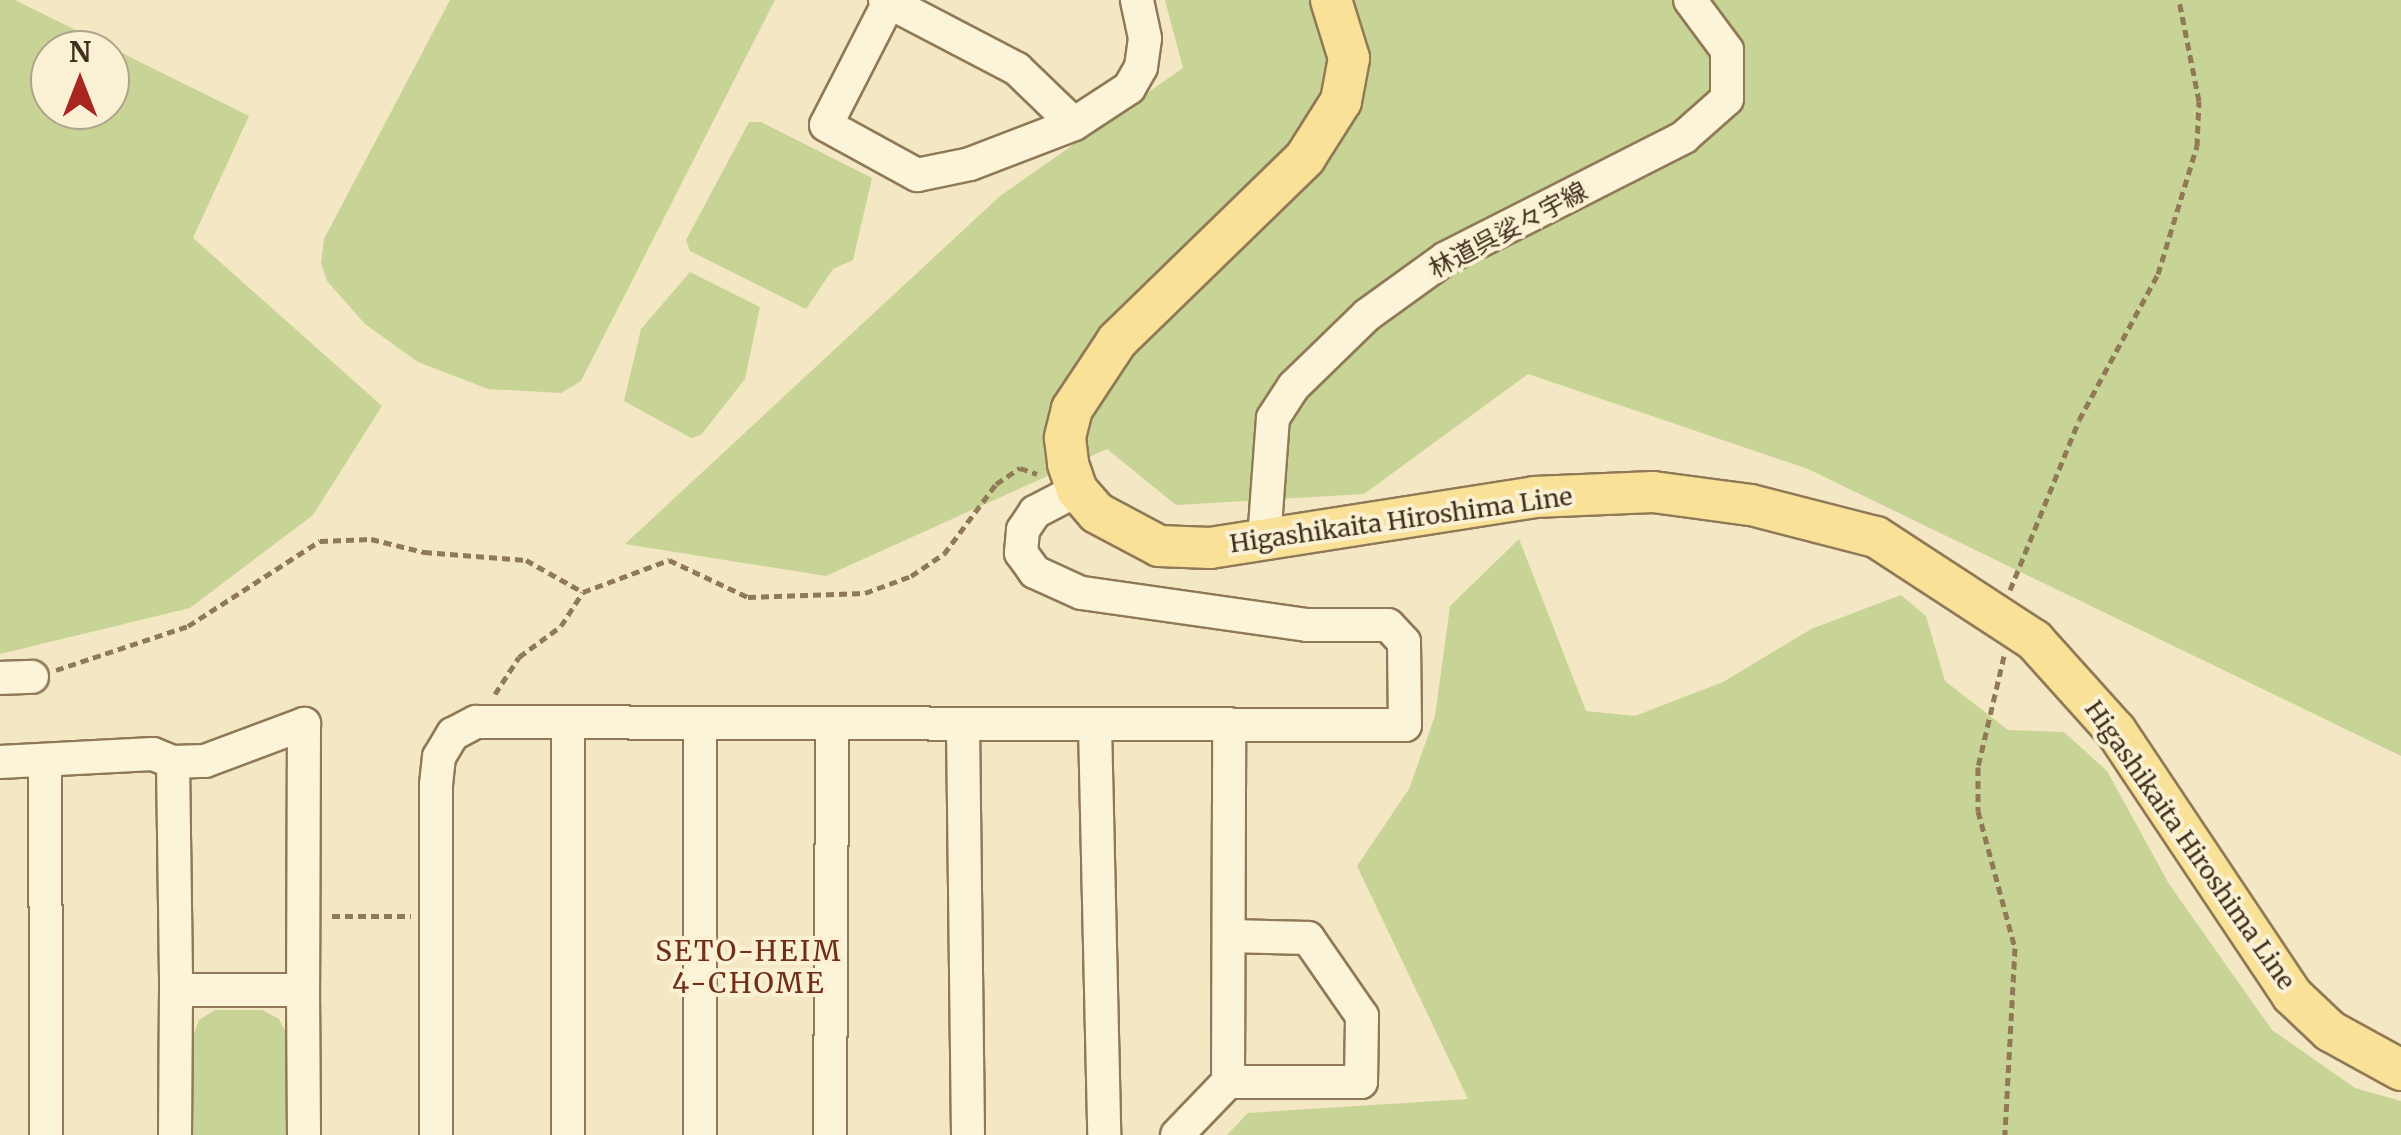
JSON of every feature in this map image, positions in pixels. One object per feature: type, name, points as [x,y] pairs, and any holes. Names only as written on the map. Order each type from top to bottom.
[{"type":"main road","points":[[1077,490],[1065,438],[1090,378],[1117,341],[1305,158],[1341,100],[1349,58],[1331,0]]},
{"type":"main road","name":"Higashikaita Hiroshima Line","points":[[1077,490],[1125,533],[1159,546],[1210,548],[1534,496],[1654,492],[1806,516],[1876,537],[1940,573],[2034,640],[2116,731],[2292,994],[2330,1031],[2401,1070]]},
{"type":"street","points":[[1074,124],[1018,69],[888,1],[826,125],[830,131],[917,175],[970,164],[1074,124],[1128,88],[1142,66],[1146,38],[1137,0]]},
{"type":"street","name":"林道呉娑々宇線","points":[[1264,540],[1273,418],[1294,386],[1367,315],[1446,258],[1684,137],[1727,99],[1727,50],[1690,0]]},
{"type":"street","points":[[436,1135],[439,757],[453,734],[476,722],[1406,725],[1404,642],[1388,626],[1307,624],[1080,593],[1035,572],[1021,553],[1023,530],[1035,512],[1077,490]]},
{"type":"street","points":[[568,722],[568,1135]]},
{"type":"street","points":[[0,762],[153,754],[174,762],[205,761],[304,724],[304,1135]]},
{"type":"street","points":[[830,1135],[832,724]]},
{"type":"street","points":[[1177,1135],[1228,1082],[1229,724]]},
{"type":"street","points":[[700,725],[700,1135]]},
{"type":"street","points":[[963,725],[968,1135]]},
{"type":"street","points":[[1095,725],[1104,1135]]},
{"type":"street","points":[[45,761],[46,1135]]},
{"type":"street","points":[[174,762],[175,1135]]},
{"type":"street","points":[[1228,1082],[1362,1082],[1362,1016],[1308,938],[1229,936]]},
{"type":"street","points":[[176,990],[303,990]]},
{"type":"path","points":[[2005,1135],[2014,948],[1985,852],[1978,767],[2003,678],[2012,576],[2079,420],[2158,274],[2197,146],[2199,100],[2179,0]]},
{"type":"path","points":[[476,722],[520,658],[561,626],[583,592],[669,560],[748,597],[865,592],[911,576],[944,554],[996,484],[1020,468],[1077,490]]},
{"type":"path","points":[[16,678],[188,626],[320,541],[371,539],[424,552],[526,560],[583,592]]},
{"type":"path","points":[[304,915],[437,917]]},
{"type":"green space","points":[[0,0],[15,0],[76,30],[30,30],[30,130],[130,130],[130,57],[249,116],[193,238],[382,406],[313,515],[190,608],[0,654]]},
{"type":"green space","points":[[450,0],[775,0],[581,381],[561,393],[488,389],[418,362],[365,324],[327,281],[321,263],[324,239]]},
{"type":"green space","points":[[1165,0],[2401,0],[2401,756],[1808,469],[1528,374],[1364,494],[1176,505],[1107,449],[826,576],[625,544],[1000,196],[1183,68]]},
{"type":"green space","points":[[749,122],[761,122],[872,178],[853,260],[833,269],[806,309],[690,251],[686,240]]},
{"type":"green space","points":[[690,272],[760,307],[745,379],[701,435],[691,438],[624,401],[641,329]]},
{"type":"green space","points":[[1519,539],[1586,711],[1635,716],[1723,682],[1811,629],[1901,595],[1926,616],[1945,681],[2008,730],[2064,732],[2107,771],[2169,884],[2272,1030],[2355,1088],[2401,1101],[2401,1135],[1227,1135],[1248,1113],[1468,1099],[1357,866],[1409,789],[1435,716],[1450,606]]},
{"type":"green space","points":[[215,1010],[262,1010],[279,1019],[291,1042],[291,1135],[191,1135],[189,1048],[199,1020]]},
{"type":"district","name":"SETO-HEIM 4-CHOME","points":[[749,967]]}]
